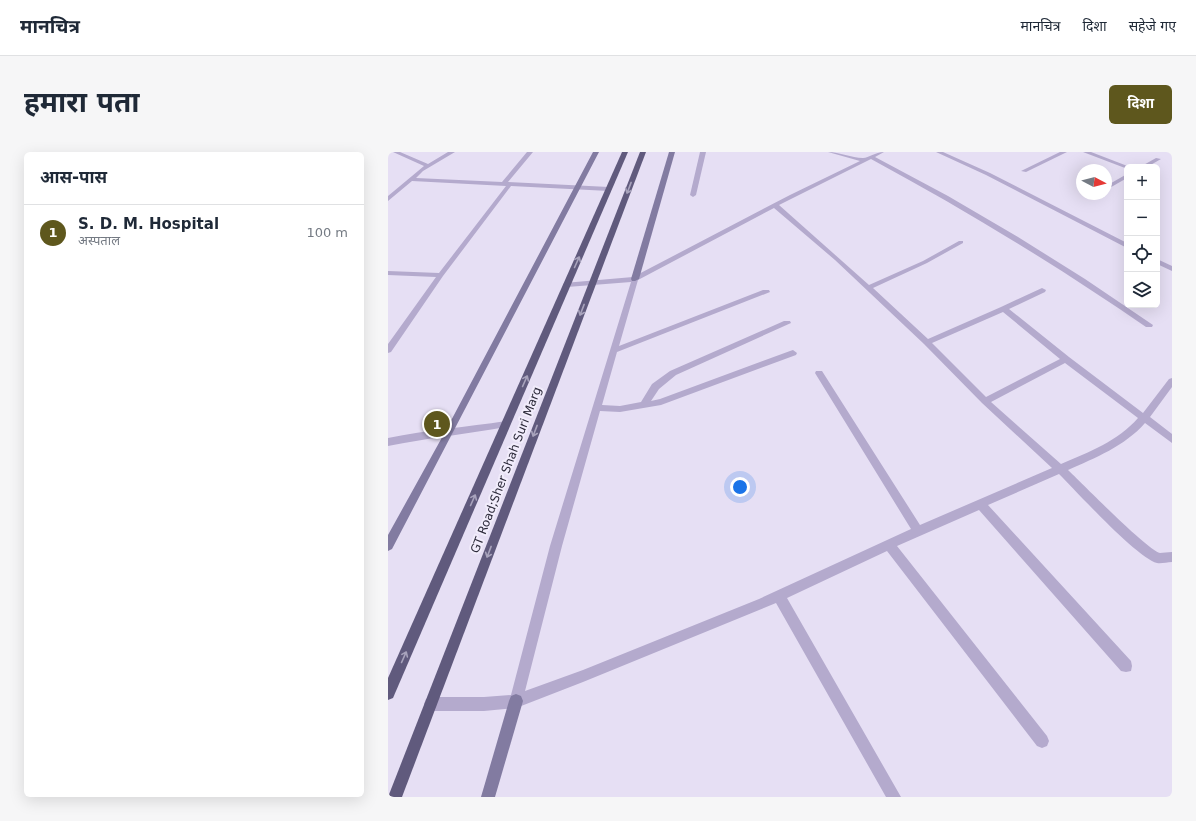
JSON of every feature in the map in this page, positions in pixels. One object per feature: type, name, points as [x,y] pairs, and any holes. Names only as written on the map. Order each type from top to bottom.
[{"type":"main road","points":[[388,546],[450,434],[596,152]]},
{"type":"main road","name":"GT Road;Sher Shah Suri Marg","points":[[388,693],[625,152]]},
{"type":"main road","name":"GT Road;Sher Shah Suri Marg","points":[[395,797],[643,152]]},
{"type":"main road","points":[[635,279],[672,152]]},
{"type":"main road","points":[[488,797],[516,701]]},
{"type":"street","points":[[396,152],[426,166]]},
{"type":"street","points":[[388,199],[426,166],[452,152]]},
{"type":"street","points":[[388,350],[530,152]]},
{"type":"street","points":[[693,195],[703,152]]},
{"type":"street","points":[[830,152],[864,160]]},
{"type":"street","points":[[567,285],[592,284],[635,279],[775,205],[881,152]]},
{"type":"street","points":[[939,152],[1021,191],[1124,244]]},
{"type":"street","points":[[948,156],[959,152]]},
{"type":"street","points":[[1024,171],[1064,152]]},
{"type":"street","points":[[1086,152],[1124,166]]},
{"type":"street","points":[[871,157],[969,210],[1024,243],[1086,282],[1149,325]]},
{"type":"street","points":[[1149,164],[1158,159]]},
{"type":"street","points":[[1112,185],[1124,178]]},
{"type":"street","points":[[410,179],[609,189]]},
{"type":"street","points":[[775,205],[927,342],[985,401],[1060,469],[1126,533],[1148,552],[1158,558],[1172,557]]},
{"type":"street","points":[[868,288],[902,273],[960,242]]},
{"type":"street","points":[[1160,263],[1172,269]]},
{"type":"street","points":[[388,273],[441,275]]},
{"type":"street","points":[[516,701],[556,546],[635,279]]},
{"type":"street","points":[[927,342],[1004,309],[1042,290]]},
{"type":"street","points":[[613,351],[766,292]]},
{"type":"street","points":[[1004,309],[1066,360],[1145,417],[1172,439]]},
{"type":"street","points":[[644,406],[651,390],[659,382],[673,373],[787,323]]},
{"type":"street","points":[[597,408],[620,409],[661,402],[793,353]]},
{"type":"street","points":[[985,401],[1066,360]]},
{"type":"street","points":[[819,373],[918,531]]},
{"type":"street","points":[[431,704],[484,704],[516,701],[583,676],[779,596],[889,544],[1060,469],[1119,441],[1132,432],[1172,381]]},
{"type":"street","points":[[388,442],[422,435],[450,434],[506,424]]},
{"type":"street","points":[[980,504],[1126,666]]},
{"type":"street","points":[[889,544],[1042,741]]},
{"type":"street","points":[[779,596],[894,797]]},
{"type":"place","name":"S. D. M. Hospital","points":[[437,424]]}]
